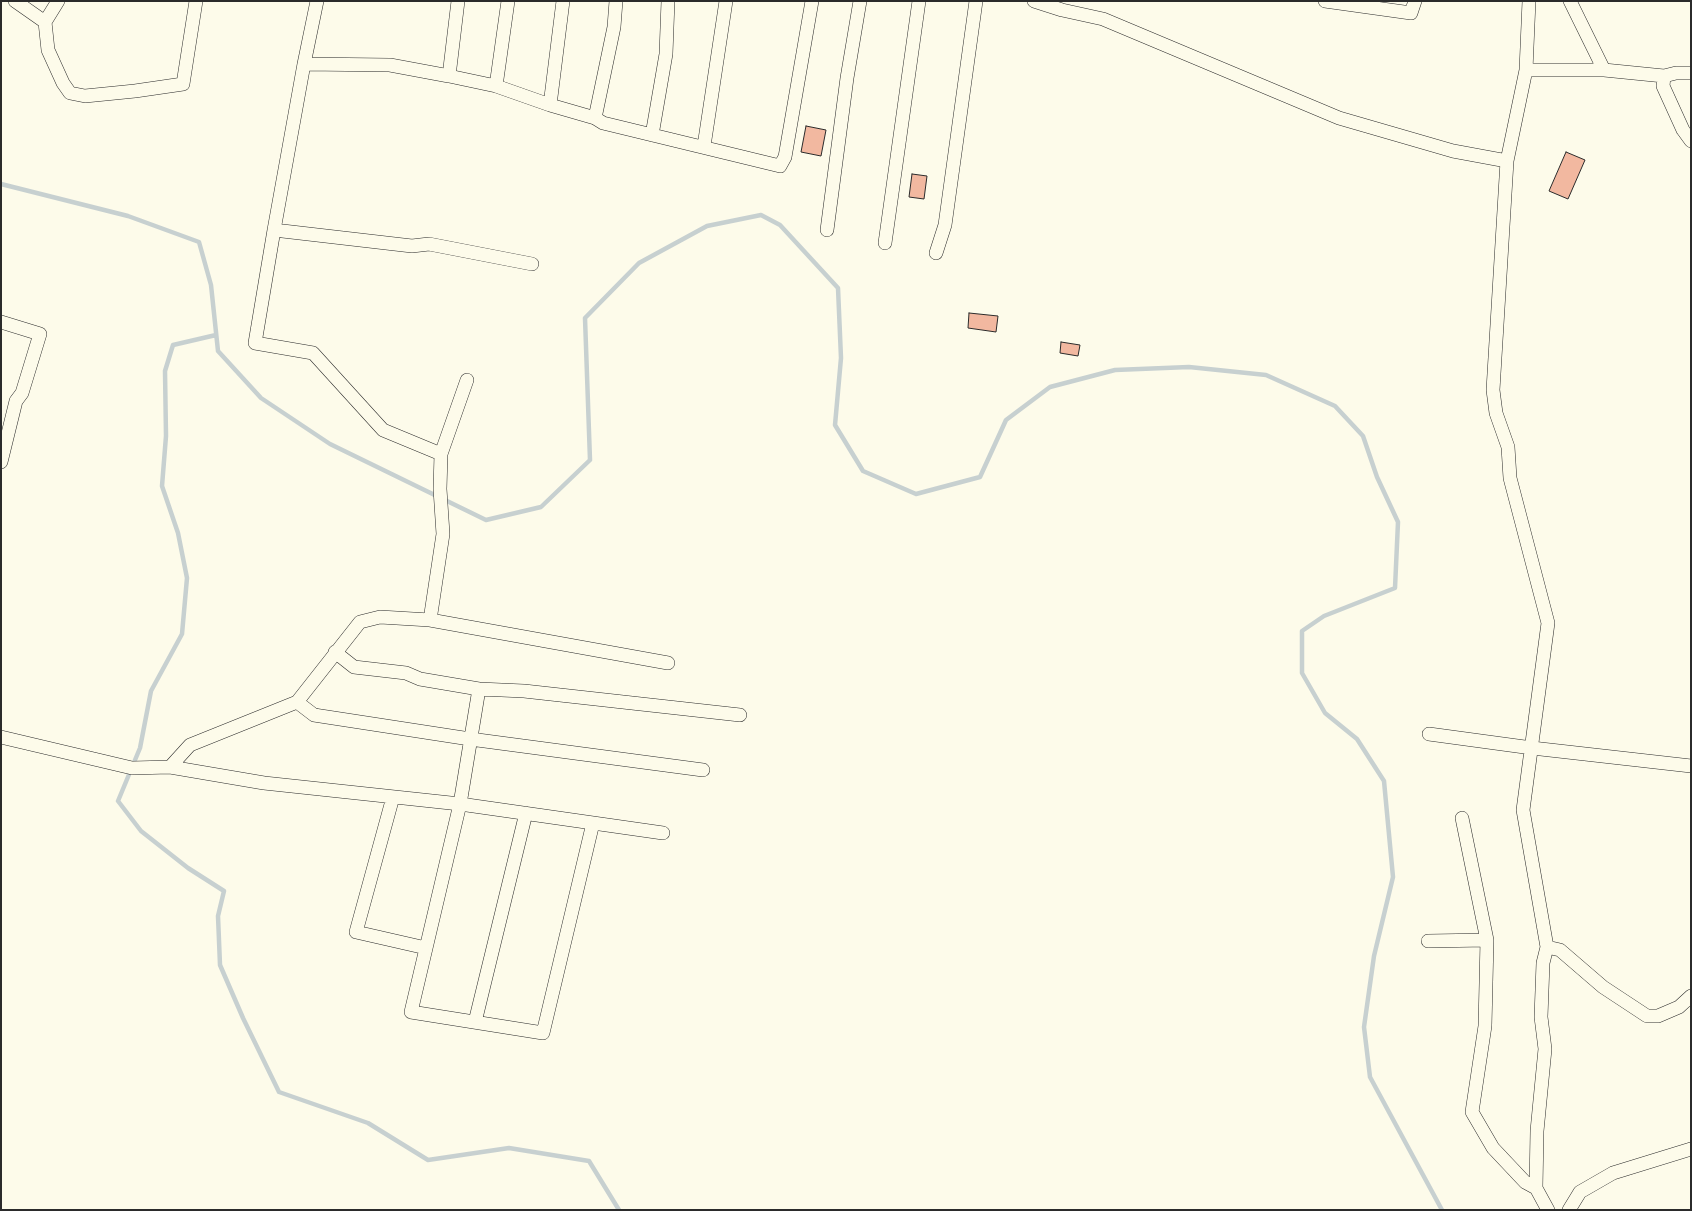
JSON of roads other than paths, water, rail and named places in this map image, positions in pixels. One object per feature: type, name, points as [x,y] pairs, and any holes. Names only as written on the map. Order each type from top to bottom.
[{"type":"street","points":[[15,1],[44,22]]},
{"type":"street","points":[[58,1],[44,22],[48,50],[63,84],[70,93],[86,96],[183,84],[196,1]]},
{"type":"street","points":[[317,1],[304,64],[255,343],[313,353],[383,430],[441,454]]},
{"type":"street","points":[[449,76],[458,1]]},
{"type":"street","points":[[496,86],[508,1]]},
{"type":"street","points":[[550,105],[563,1]]},
{"type":"street","points":[[595,118],[614,27],[616,1]]},
{"type":"street","points":[[652,136],[666,54],[668,1]]},
{"type":"street","points":[[704,146],[726,1]]},
{"type":"street","points":[[304,64],[390,65],[496,86],[550,105],[595,118],[603,123],[652,136],[704,146],[780,166],[785,157],[812,1]]},
{"type":"street","points":[[827,230],[847,78],[860,1]]},
{"type":"street","points":[[885,243],[919,1]]},
{"type":"street","points":[[936,253],[945,225],[976,1]]},
{"type":"street","points":[[1034,1],[1062,10],[1103,19],[1340,118],[1453,151],[1507,161]]},
{"type":"street","points":[[1325,1],[1411,13],[1415,1]]},
{"type":"street","points":[[1529,1],[1526,70],[1507,161],[1493,390],[1496,413],[1508,447],[1510,478],[1548,623],[1523,810],[1547,947],[1542,963],[1541,1017],[1545,1049],[1537,1131],[1536,1188],[1548,1210]]},
{"type":"street","points":[[1570,1],[1604,70]]},
{"type":"street","points":[[1526,70],[1604,70],[1664,76],[1676,73],[1691,73]]},
{"type":"street","points":[[1664,76],[1663,86],[1683,130],[1691,141]]},
{"type":"street","points":[[274,230],[412,246],[429,244],[532,264]]},
{"type":"street","points":[[1,322],[40,334],[22,393],[16,401],[1,462]]},
{"type":"street","points":[[430,620],[443,534],[440,489],[441,454],[467,380]]},
{"type":"street","points":[[170,767],[190,745],[297,702],[360,622],[380,617],[430,620],[668,663]]},
{"type":"street","points":[[335,652],[354,667],[406,673],[420,679],[479,689],[524,690],[740,716]]},
{"type":"street","points":[[479,689],[460,804],[411,1012],[543,1033],[592,823]]},
{"type":"street","points":[[297,702],[314,715],[470,739],[703,770]]},
{"type":"street","points":[[1429,734],[1532,748],[1691,766]]},
{"type":"street","points":[[1,737],[132,768],[170,767],[264,782],[460,804],[663,833]]},
{"type":"street","points":[[392,797],[356,932],[426,948]]},
{"type":"street","points":[[475,1022],[526,813]]},
{"type":"street","points":[[1462,818],[1487,940],[1485,1026],[1472,1112],[1493,1148],[1525,1182],[1536,1188]]},
{"type":"street","points":[[1428,941],[1487,940]]},
{"type":"street","points":[[1547,947],[1560,950],[1603,987],[1646,1016],[1658,1016],[1679,1007],[1691,996]]},
{"type":"street","points":[[1569,1210],[1580,1192],[1612,1173],[1691,1149]]},
{"type":"waterway","points":[[1,184],[128,216],[199,242],[211,285],[218,351],[261,398],[330,444],[486,520],[541,507],[590,460],[585,318],[639,263],[707,226],[761,215],[780,225],[838,288],[841,358],[835,425],[863,471],[916,494],[980,477],[1006,420],[1050,387],[1115,370],[1189,367],[1266,375],[1335,406],[1363,436],[1377,477],[1398,522],[1395,588],[1324,616],[1302,631],[1302,673],[1325,713],[1357,739],[1384,781],[1393,877],[1374,956],[1364,1027],[1370,1077],[1442,1210]]},
{"type":"waterway","points":[[216,335],[173,345],[165,371],[166,436],[162,486],[178,533],[187,578],[182,634],[151,691],[140,748],[118,801],[141,831],[188,868],[224,891],[218,916],[220,965],[243,1018],[279,1092],[368,1123],[428,1160],[509,1148],[589,1161],[619,1210]]}]
